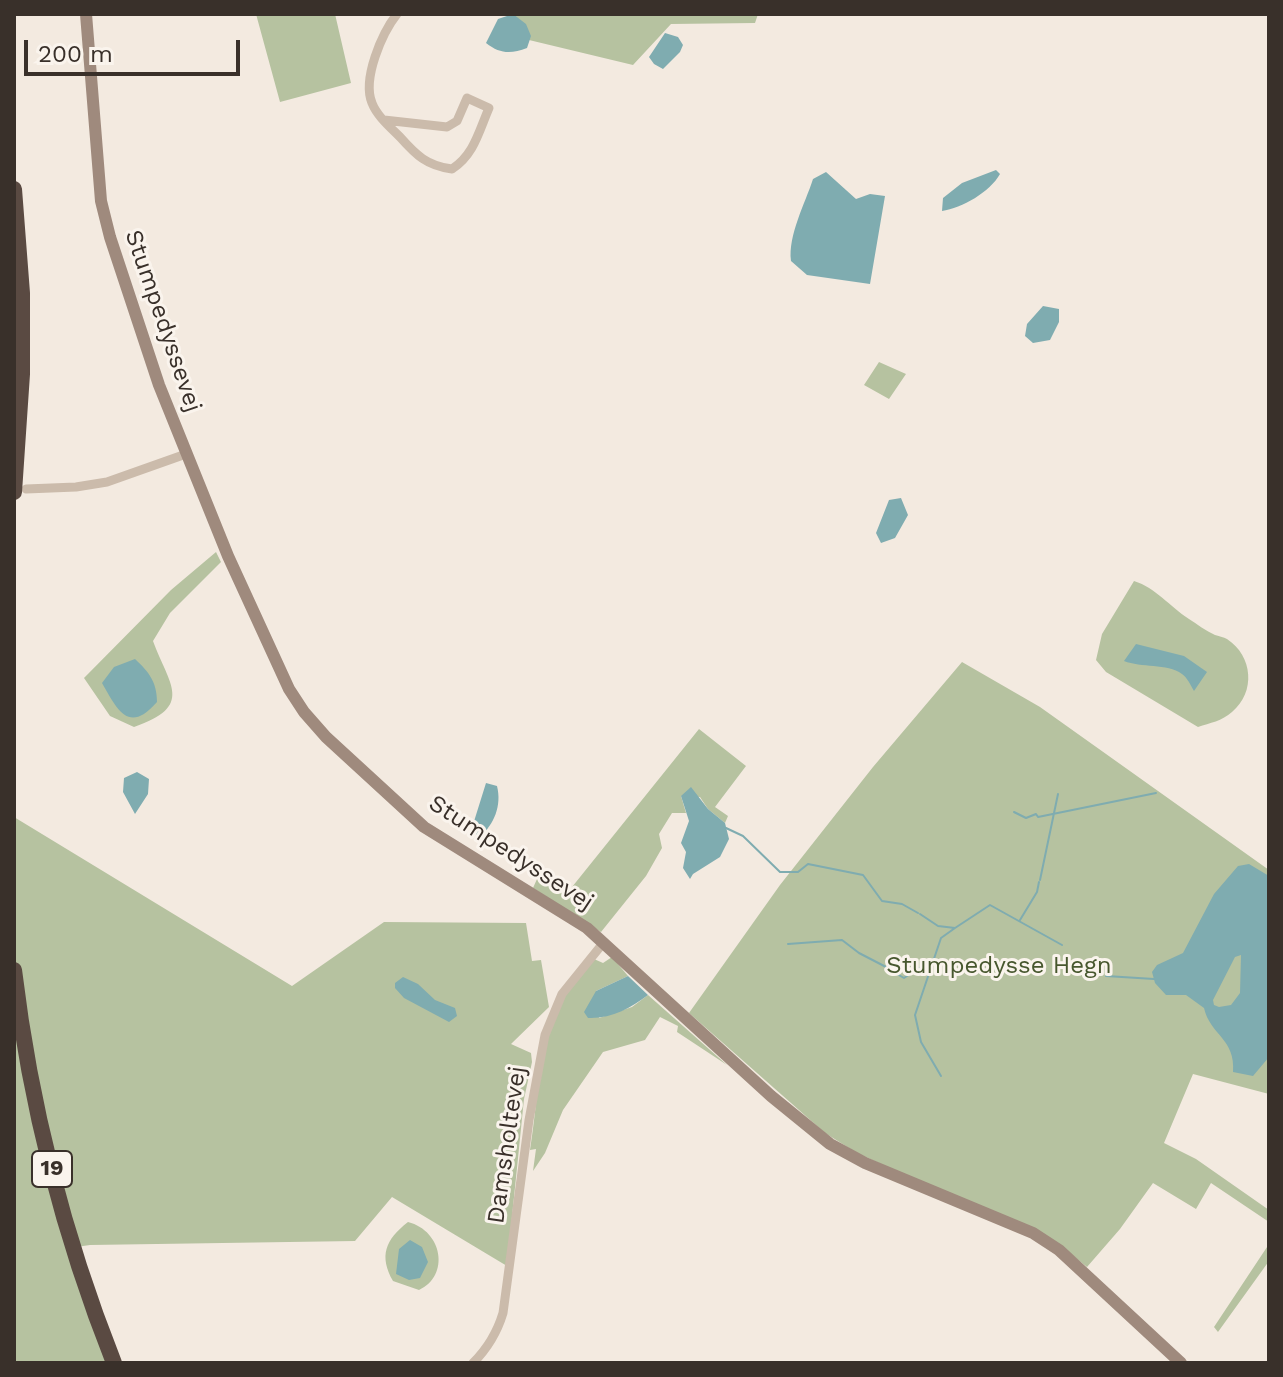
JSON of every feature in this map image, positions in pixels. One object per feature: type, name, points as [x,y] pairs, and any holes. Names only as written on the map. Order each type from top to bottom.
[{"type":"highway","points":[[14,189],[22,293],[22,374],[19,388]]},
{"type":"highway","points":[[14,280],[20,490]]},
{"type":"highway","name":"19","points":[[14,970],[32,1085],[49,1159],[72,1243],[114,1363]]},
{"type":"street","name":"Stumpedyssevej","points":[[86,14],[101,201],[118,262],[186,454],[234,569],[289,689],[304,712],[326,737],[424,827],[567,915],[604,942],[771,1096],[830,1144],[865,1163],[1033,1233],[1059,1250],[1181,1363]]},
{"type":"street","points":[[384,120],[447,127],[457,121],[467,98],[489,108],[470,153],[452,169],[435,167],[419,158],[384,120],[371,102],[369,80],[382,37],[397,14]]},
{"type":"street","points":[[20,490],[107,482],[186,454]]},
{"type":"street","name":"Damsholtevej","points":[[473,1363],[494,1338],[503,1313],[529,1120],[545,1035],[562,994],[604,942]]},
{"type":"green space","points":[[256,14],[335,14],[351,83],[280,102]]},
{"type":"green space","points":[[510,14],[758,14],[755,23],[671,24],[633,65],[504,34]]},
{"type":"green space","points":[[879,362],[906,374],[889,399],[864,385]]},
{"type":"green space","points":[[216,552],[221,562],[170,613],[153,641],[170,682],[171,702],[165,711],[134,727],[110,716],[84,678],[171,590]]},
{"type":"green space","points":[[1134,581],[1236,646],[1246,664],[1248,685],[1240,704],[1228,715],[1198,727],[1106,672],[1096,660],[1102,634]]},
{"type":"green space","name":"Stumpedysse Hegn","points":[[962,662],[1040,707],[1269,870],[1269,1094],[1193,1074],[1164,1143],[1196,1159],[1269,1210],[1269,1222],[1211,1183],[1196,1209],[1153,1183],[1120,1229],[1087,1267],[1061,1246],[857,1153],[825,1133],[689,1013],[780,885],[873,767]]},
{"type":"green space","points":[[699,729],[746,766],[715,807],[728,816],[725,823],[708,809],[700,797],[681,796],[686,813],[672,813],[659,834],[662,848],[646,876],[601,932],[533,888],[537,879],[568,892]]},
{"type":"green space","points":[[14,817],[292,986],[384,922],[526,923],[532,961],[541,960],[549,1007],[511,1044],[531,1053],[532,1062],[524,1099],[507,1266],[392,1197],[355,1241],[90,1245],[69,1248],[107,1363],[14,1363]]},
{"type":"green space","points":[[612,957],[628,976],[596,991],[599,1018],[632,1007],[648,995],[727,1065],[677,1032],[678,1026],[660,1017],[645,1040],[603,1052],[563,1110],[545,1153],[533,1171],[536,1149],[530,1150],[540,1072],[555,1015],[566,993],[594,959],[603,963]]},
{"type":"green space","points":[[408,1222],[429,1234],[438,1254],[435,1275],[419,1290],[393,1281],[386,1264],[389,1242]]},
{"type":"green space","points":[[1269,1244],[1269,1261],[1218,1332],[1214,1327]]},
{"type":"water","points":[[513,14],[526,24],[531,36],[527,48],[506,52],[486,43],[498,19]]},
{"type":"water","points":[[665,33],[678,37],[683,45],[663,69],[649,57]]},
{"type":"water","points":[[996,170],[1000,174],[983,193],[967,203],[942,211],[943,198],[962,183]]},
{"type":"water","points":[[826,172],[856,199],[870,194],[885,196],[870,284],[807,275],[791,261],[795,230],[813,179]]},
{"type":"water","points":[[1043,306],[1059,309],[1059,322],[1050,340],[1033,343],[1025,336],[1027,324]]},
{"type":"water","points":[[901,498],[908,515],[895,538],[881,543],[876,533],[889,500]]},
{"type":"water","points":[[1136,644],[1184,656],[1207,672],[1194,691],[1186,677],[1176,671],[1124,661]]},
{"type":"water","points":[[135,659],[151,678],[157,702],[147,712],[132,717],[119,710],[102,683],[114,667]]},
{"type":"water","points":[[137,772],[149,779],[148,794],[135,814],[123,792],[124,778]]},
{"type":"water","points":[[486,783],[497,786],[498,807],[493,820],[480,837],[471,831]]},
{"type":"water","points":[[691,787],[708,809],[725,823],[729,839],[720,857],[690,879],[683,868],[686,852],[681,843],[689,821],[681,796]]},
{"type":"water","points":[[1249,864],[1269,876],[1269,1057],[1253,1076],[1233,1072],[1231,1052],[1211,1025],[1204,1008],[1186,995],[1166,995],[1155,983],[1152,972],[1157,965],[1183,953],[1214,894],[1238,866]],"holes":[[[1241,955],[1240,993],[1231,1005],[1214,1005],[1213,1000],[1235,957]]]},
{"type":"water","points":[[628,976],[648,995],[620,1012],[588,1018],[584,1012],[596,991]]},
{"type":"water","points":[[403,977],[418,984],[435,1000],[455,1008],[457,1016],[449,1022],[404,998],[395,988],[395,983]]},
{"type":"water","points":[[410,1240],[422,1247],[428,1262],[420,1278],[409,1280],[396,1274],[399,1249]]},
{"type":"waterway","points":[[1014,812],[1026,818],[1036,814],[1038,817],[1156,793]]},
{"type":"waterway","points":[[1040,880],[1058,794]]},
{"type":"waterway","points":[[726,828],[743,836],[780,872],[798,872],[808,864],[863,875],[882,901],[902,904],[918,913]]},
{"type":"waterway","points":[[1020,920],[1037,892],[1039,882]]},
{"type":"waterway","points":[[920,914],[938,926],[955,928],[990,905],[1062,945]]},
{"type":"waterway","points":[[941,1076],[921,1042],[915,1015],[941,938],[955,928]]},
{"type":"waterway","points":[[788,944],[842,940],[888,968]]},
{"type":"waterway","points":[[890,970],[904,978],[933,959]]},
{"type":"waterway","points":[[1088,960],[1102,973]]},
{"type":"waterway","points":[[1106,976],[1154,979]]}]
